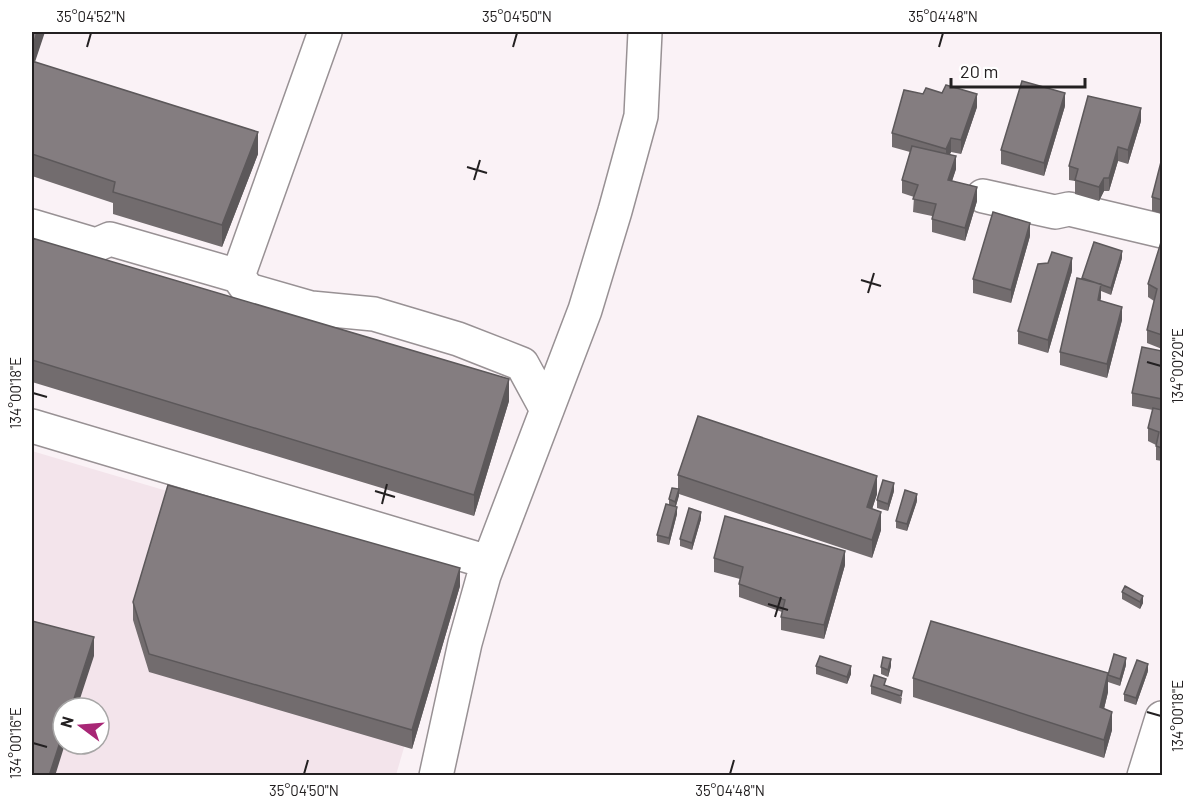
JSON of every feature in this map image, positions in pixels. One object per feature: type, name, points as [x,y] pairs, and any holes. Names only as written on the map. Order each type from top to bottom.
[{"type":"street","points":[[238,276],[325,32]]},
{"type":"street","points":[[436,776],[465,643],[488,562],[585,310],[615,211],[641,116],[645,32]]},
{"type":"street","points":[[983,196],[1055,212],[1069,209],[1162,231]]},
{"type":"street","points":[[32,226],[96,245],[110,238],[238,276],[248,290],[311,308],[374,314],[458,339],[522,364],[547,410]]},
{"type":"street","points":[[32,426],[488,562]]},
{"type":"street","points":[[1144,776],[1162,718]]},
{"type":"shaded area","points":[[32,451],[454,576],[396,775],[32,775]]},
{"type":"building","points":[[32,32],[37,32],[32,49]]},
{"type":"building","points":[[32,61],[258,132],[222,225],[113,192],[115,182],[32,154]]},
{"type":"building","points":[[1022,81],[1065,93],[1044,163],[1001,150]]},
{"type":"building","points":[[946,85],[977,94],[961,140],[951,138],[946,149],[892,133],[904,90],[923,94],[926,88],[942,93]]},
{"type":"building","points":[[1088,96],[1141,108],[1128,150],[1118,147],[1109,178],[1104,178],[1099,187],[1075,180],[1078,169],[1069,166]]},
{"type":"building","points":[[912,146],[956,156],[948,180],[977,187],[965,228],[932,219],[936,204],[913,199],[918,185],[902,180]]},
{"type":"building","points":[[1162,158],[1162,200],[1152,197]]},
{"type":"building","points":[[993,212],[1030,223],[1011,290],[973,279]]},
{"type":"building","points":[[32,238],[509,379],[474,495],[32,360]]},
{"type":"building","points":[[1162,239],[1162,335],[1147,330],[1157,289],[1148,284]]},
{"type":"building","points":[[1094,242],[1122,251],[1111,288],[1082,278]]},
{"type":"building","points":[[1052,252],[1072,258],[1048,340],[1018,331],[1038,264],[1048,263]]},
{"type":"building","points":[[1077,278],[1101,284],[1098,300],[1122,307],[1107,364],[1060,352]]},
{"type":"building","points":[[1142,347],[1162,351],[1162,399],[1132,393]]},
{"type":"building","points":[[1153,408],[1162,410],[1162,448],[1156,446],[1159,432],[1148,428]]},
{"type":"building","points":[[698,416],[877,476],[867,507],[881,512],[872,540],[678,475]]},
{"type":"building","points":[[883,480],[894,483],[888,504],[877,500]]},
{"type":"building","points":[[168,485],[460,568],[412,730],[149,654],[133,602]]},
{"type":"building","points":[[672,488],[679,489],[675,502],[669,499]]},
{"type":"building","points":[[905,490],[917,494],[907,524],[896,521]]},
{"type":"building","points":[[666,504],[677,507],[669,538],[657,535]]},
{"type":"building","points":[[689,508],[701,512],[692,543],[680,539]]},
{"type":"building","points":[[725,516],[845,551],[824,625],[781,617],[785,600],[739,584],[743,567],[714,558]]},
{"type":"building","points":[[1125,586],[1143,596],[1140,602],[1122,592]]},
{"type":"building","points":[[32,621],[94,637],[75,696],[51,696],[51,756],[56,756],[49,776],[32,776]]},
{"type":"building","points":[[931,621],[1108,673],[1100,707],[1112,712],[1104,740],[913,678]]},
{"type":"building","points":[[1114,654],[1126,658],[1120,679],[1108,675]]},
{"type":"building","points":[[820,656],[851,666],[847,677],[816,666]]},
{"type":"building","points":[[883,657],[891,659],[888,670],[881,667]]},
{"type":"building","points":[[1137,660],[1148,664],[1136,698],[1124,694]]},
{"type":"building","points":[[874,675],[886,679],[884,685],[902,691],[901,696],[871,686]]}]
